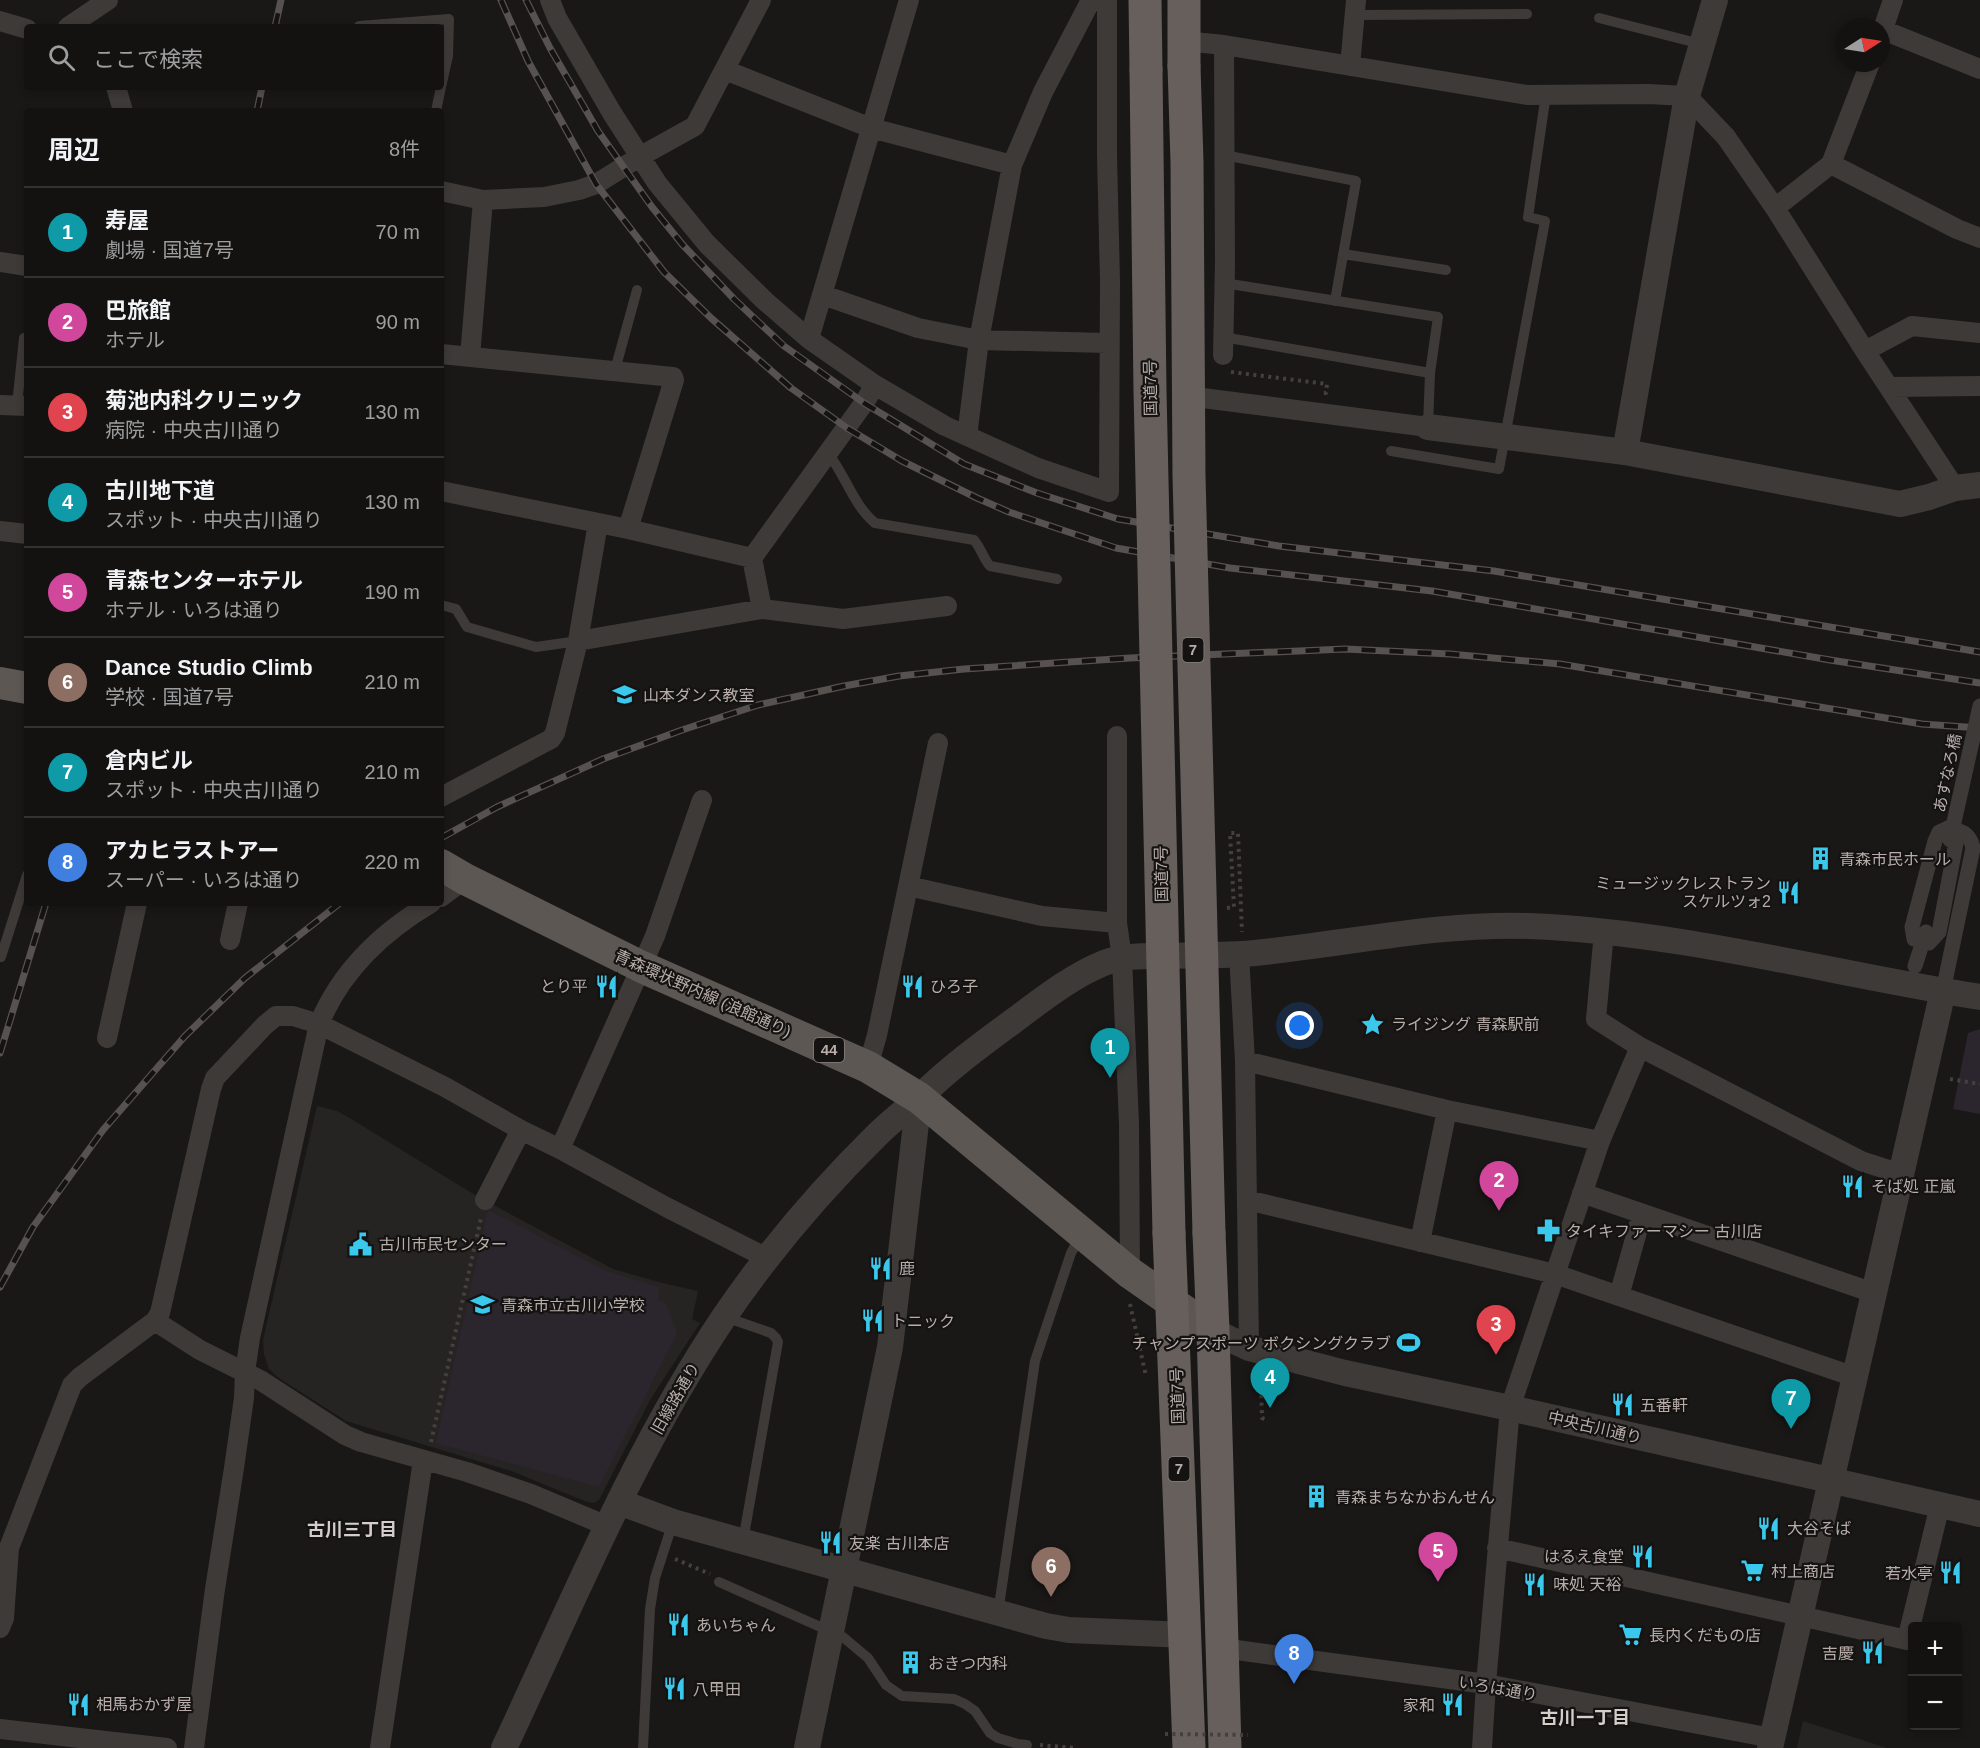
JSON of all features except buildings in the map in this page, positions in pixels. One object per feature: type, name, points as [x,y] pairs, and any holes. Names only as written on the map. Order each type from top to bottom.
[{"type":"highway","name":"国道7号","points":[[1145,0],[1150,391],[1169,1233],[1186,1635],[1177,1741]]},
{"type":"highway","name":"7","points":[[1184,0],[1187,396],[1209,1233],[1214,1330],[1222,1648],[1236,1742]]},
{"type":"main road","points":[[0,683],[24,687]]},
{"type":"main road","name":"青森環状野内線 (浪館通り)","points":[[449,880],[868,1067],[919,1098],[1082,1234],[1129,1286],[1173,1304],[1214,1330]]},
{"type":"street","points":[[72,24],[108,0]]},
{"type":"street","points":[[550,0],[557,18],[612,113],[657,183],[707,244],[765,301],[809,339],[875,385],[945,426],[1038,468],[1109,492],[1110,281],[1107,154],[1090,1]]},
{"type":"street","points":[[444,192],[483,200],[544,197],[579,190],[596,184],[695,126],[761,0]]},
{"type":"street","points":[[809,339],[909,0]]},
{"type":"street","points":[[1625,452],[1687,96],[1715,0]]},
{"type":"street","points":[[1887,18],[1893,0]]},
{"type":"street","points":[[967,436],[979,340],[1012,165],[1043,92],[1090,1]]},
{"type":"street","points":[[1350,66],[1355,7]]},
{"type":"street","points":[[0,21],[24,28]]},
{"type":"street","points":[[1890,35],[1980,69]]},
{"type":"street","points":[[1184,53],[1224,45],[1527,94],[1687,96],[1726,137],[1775,208],[1865,351],[1890,387],[1968,487],[1900,504],[1625,452],[1187,396]]},
{"type":"street","points":[[1224,45],[1226,355]]},
{"type":"street","points":[[725,70],[871,128],[1012,165]]},
{"type":"street","points":[[1775,208],[1831,164],[1867,72]]},
{"type":"street","points":[[117,90],[122,108]]},
{"type":"street","points":[[1831,164],[1957,229],[1980,238]]},
{"type":"street","points":[[470,357],[483,200]]},
{"type":"street","points":[[0,262],[24,266]]},
{"type":"street","points":[[823,295],[918,328],[979,340],[1108,343]]},
{"type":"street","points":[[1865,351],[1912,326],[1980,333]]},
{"type":"street","points":[[444,354],[671,375],[674,380],[628,529]]},
{"type":"street","points":[[762,609],[752,558],[875,385]]},
{"type":"street","points":[[1890,387],[1980,386]]},
{"type":"street","points":[[444,492],[628,529],[752,558]]},
{"type":"street","points":[[444,795],[518,758],[553,736],[578,641],[598,523]]},
{"type":"street","points":[[0,531],[24,534]]},
{"type":"street","points":[[578,641],[762,609],[843,619],[947,606]]},
{"type":"street","name":"あすなろ橋","points":[[1943,991],[1973,848],[1971,839],[1963,831],[1948,828],[1940,832],[1935,841],[1912,927],[1914,939],[1929,943],[1939,932],[1956,843],[1947,841],[1980,706]]},
{"type":"street","points":[[1116,736],[1117,923],[1122,958],[1129,1124],[1129,1286]]},
{"type":"street","points":[[868,1067],[877,1035],[938,742]]},
{"type":"street","points":[[560,1149],[655,936],[702,801]]},
{"type":"street","points":[[908,886],[1042,916],[1117,923]]},
{"type":"street","points":[[107,1038],[137,906]]},
{"type":"street","points":[[230,940],[237,906]]},
{"type":"street","points":[[194,1748],[244,1398],[244,1372],[319,1024],[337,990],[370,947],[425,906]]},
{"type":"street","name":"旧線路通り","points":[[504,1748],[607,1526],[680,1386],[724,1317],[767,1258],[832,1180],[879,1132],[919,1098],[939,1077],[1051,993],[1098,966],[1122,958],[1241,943],[1525,926],[1604,932],[1705,946],[1980,997]]},
{"type":"street","points":[[1604,932],[1596,1020],[1640,1047],[1861,1161],[1901,1174]]},
{"type":"street","points":[[1915,966],[1926,932]]},
{"type":"street","points":[[1241,943],[1253,1360]]},
{"type":"street","points":[[1771,1743],[1943,991]]},
{"type":"street","points":[[0,1628],[3,1618],[9,1548],[72,1385],[155,1321],[160,1312],[207,1101],[215,1078],[265,1024],[276,1016],[293,1016],[319,1024],[445,1087],[521,1130],[767,1258]]},
{"type":"street","points":[[1482,1748],[1510,1408],[1600,1142],[1640,1047]]},
{"type":"street","points":[[1245,1061],[1447,1110],[1600,1142]]},
{"type":"street","points":[[807,1748],[893,1327],[919,1098]]},
{"type":"street","points":[[1420,1242],[1447,1110]]},
{"type":"street","points":[[485,1200],[521,1130]]},
{"type":"street","points":[[1582,1193],[1874,1293]]},
{"type":"street","points":[[1247,1200],[1555,1274],[1855,1377]]},
{"type":"street","points":[[1619,1296],[1642,1214]]},
{"type":"street","points":[[155,1321],[200,1350],[278,1391],[345,1435],[361,1442],[426,1454],[607,1526]]},
{"type":"street","name":"中央古川通り","points":[[1214,1330],[1253,1360],[1345,1373],[1980,1514]]},
{"type":"street","points":[[380,1748],[426,1454]]},
{"type":"street","points":[[619,1502],[673,1522],[998,1614],[1069,1630],[1186,1635]]},
{"type":"street","points":[[1497,1548],[1907,1640],[1940,1505]]},
{"type":"street","name":"いろは通り","points":[[1222,1648],[1486,1684],[1771,1743]]},
{"type":"street","points":[[0,1729],[167,1748]]},
{"type":"lane","points":[[1355,7],[1527,14]]},
{"type":"lane","points":[[1599,18],[1701,44]]},
{"type":"lane","points":[[384,24],[449,19],[448,56],[444,74]]},
{"type":"lane","points":[[436,108],[440,90]]},
{"type":"lane","points":[[1391,451],[1499,469],[1545,221],[1528,217],[1546,94]]},
{"type":"lane","points":[[1224,155],[1356,181],[1335,301]]},
{"type":"lane","points":[[1343,254],[1446,270]]},
{"type":"lane","points":[[1224,284],[1438,317],[1430,373],[1428,427]]},
{"type":"lane","points":[[615,370],[637,290]]},
{"type":"lane","points":[[15,405],[24,338]]},
{"type":"lane","points":[[1226,355],[1430,373]]},
{"type":"lane","points":[[828,453],[843,473],[864,513],[875,523],[974,540],[990,566],[1057,579]]},
{"type":"lane","points":[[444,606],[456,609],[467,627],[536,646],[578,641]]},
{"type":"lane","points":[[2,957],[24,885]]},
{"type":"lane","points":[[998,1614],[1035,1361],[1071,1253],[1082,1234]]},
{"type":"lane","points":[[724,1317],[771,1333],[778,1342],[743,1541]]},
{"type":"lane","points":[[643,1748],[650,1608],[655,1578],[673,1522]]},
{"type":"lane","points":[[719,1582],[831,1631],[861,1651],[886,1685],[894,1691],[911,1698],[954,1699],[975,1711],[990,1733],[998,1738],[1028,1745]]},
{"type":"path","points":[[1226,355],[1328,384],[1326,393],[1314,392]]},
{"type":"path","points":[[1223,908],[1234,907],[1230,833],[1238,833],[1241,943]]},
{"type":"path","points":[[1950,1079],[1980,1084]]},
{"type":"path","points":[[426,1454],[485,1200]]},
{"type":"path","points":[[1129,1286],[1146,1376]]},
{"type":"path","points":[[1253,1360],[1261,1384],[1262,1418],[1268,1420]]},
{"type":"path","points":[[662,1554],[711,1574],[719,1582]]},
{"type":"path","points":[[1177,1741],[1236,1742]]},
{"type":"path","points":[[1028,1745],[1075,1748]]},
{"type":"shaded area","points":[[1980,1029],[1980,1114],[1953,1109],[1968,1033]]},
{"type":"shaded area","name":"青森市立古川小学校","points":[[317,1106],[337,1111],[348,1117],[475,1195],[613,1269],[698,1291],[692,1319],[700,1323],[650,1400],[599,1500],[594,1503],[587,1502],[514,1472],[346,1421],[279,1378],[269,1369],[264,1354],[263,1340]]},
{"type":"shaded area","points":[[488,1210],[606,1271],[659,1287],[658,1300],[666,1304],[677,1333],[599,1487],[436,1443]]},
{"type":"shaded area","points":[[1803,1721],[1887,1748],[1797,1748]]},
{"type":"railway","points":[[276,24],[281,0]]},
{"type":"railway","points":[[501,0],[528,61],[596,184],[664,272],[711,318],[791,388],[847,428],[902,461],[977,498],[1009,512],[1116,548],[1230,568],[1432,591],[1830,660],[1980,683]]},
{"type":"railway","points":[[526,0],[550,48],[598,131],[652,207],[682,244],[734,299],[784,346],[864,403],[964,464],[1037,493],[1118,519],[1279,546],[1494,571],[1980,652]]},
{"type":"railway","points":[[258,108],[261,90]]},
{"type":"railway","points":[[444,836],[497,807],[603,759],[758,705],[899,676],[964,669],[1130,658],[1345,649],[1450,654],[1560,664],[1922,724],[1980,728]]},
{"type":"railway","points":[[0,1053],[45,906]]},
{"type":"railway","points":[[0,1287],[33,1227],[103,1130],[185,1036],[245,978],[336,906]]},
{"type":"place","name":"山本ダンス教室","points":[[625,695]]},
{"type":"place","name":"青森市民ホール","points":[[1821,859]]},
{"type":"place","name":"ミュージックレストラン スケルツォ2","points":[[1789,892]]},
{"type":"place","name":"とり平","points":[[606,986]]},
{"type":"place","name":"ひろ子","points":[[912,986]]},
{"type":"place","name":"ライジング 青森駅前","points":[[1373,1024]]},
{"type":"place","name":"寿屋","points":[[1110,1078]]},
{"type":"place","name":"そば処 正嵐","points":[[1853,1186]]},
{"type":"place","name":"巴旅館","points":[[1499,1211]]},
{"type":"place","name":"タイキファーマシー 古川店","points":[[1548,1231]]},
{"type":"place","name":"古川市民センター","points":[[361,1244]]},
{"type":"place","name":"鹿","points":[[881,1268]]},
{"type":"place","name":"青森市立古川小学校","points":[[483,1305]]},
{"type":"place","name":"トニック","points":[[873,1321]]},
{"type":"place","name":"チャンプスポーツ ボクシングクラブ","points":[[1409,1343]]},
{"type":"place","name":"菊池内科クリニック","points":[[1496,1355]]},
{"type":"place","name":"五番軒","points":[[1622,1405]]},
{"type":"place","name":"古川地下道","points":[[1270,1408]]},
{"type":"place","name":"倉内ビル","points":[[1791,1429]]},
{"type":"place","name":"青森まちなかおんせん","points":[[1317,1497]]},
{"type":"place","name":"大谷そば","points":[[1769,1528]]},
{"type":"place","name":"友楽 古川本店","points":[[831,1543]]},
{"type":"place","name":"はるえ食堂","points":[[1642,1556]]},
{"type":"place","name":"村上商店","points":[[1753,1571]]},
{"type":"place","name":"若水亭","points":[[1951,1573]]},
{"type":"place","name":"青森センターホテル","points":[[1438,1582]]},
{"type":"place","name":"味処 天裕","points":[[1535,1584]]},
{"type":"place","name":"Dance Studio Climb","points":[[1051,1597]]},
{"type":"place","name":"あいちゃん","points":[[678,1625]]},
{"type":"place","name":"長内くだもの店","points":[[1631,1635]]},
{"type":"place","name":"吉慶","points":[[1872,1653]]},
{"type":"place","name":"おきつ内科","points":[[910,1663]]},
{"type":"place","name":"アカヒラストアー","points":[[1294,1684]]},
{"type":"place","name":"八甲田","points":[[675,1689]]},
{"type":"place","name":"相馬おかず屋","points":[[78,1704]]},
{"type":"place","name":"家和","points":[[1453,1705]]},
{"type":"district","name":"古川三丁目","points":[[352,1530]]},
{"type":"district","name":"古川一丁目","points":[[1585,1718]]}]
